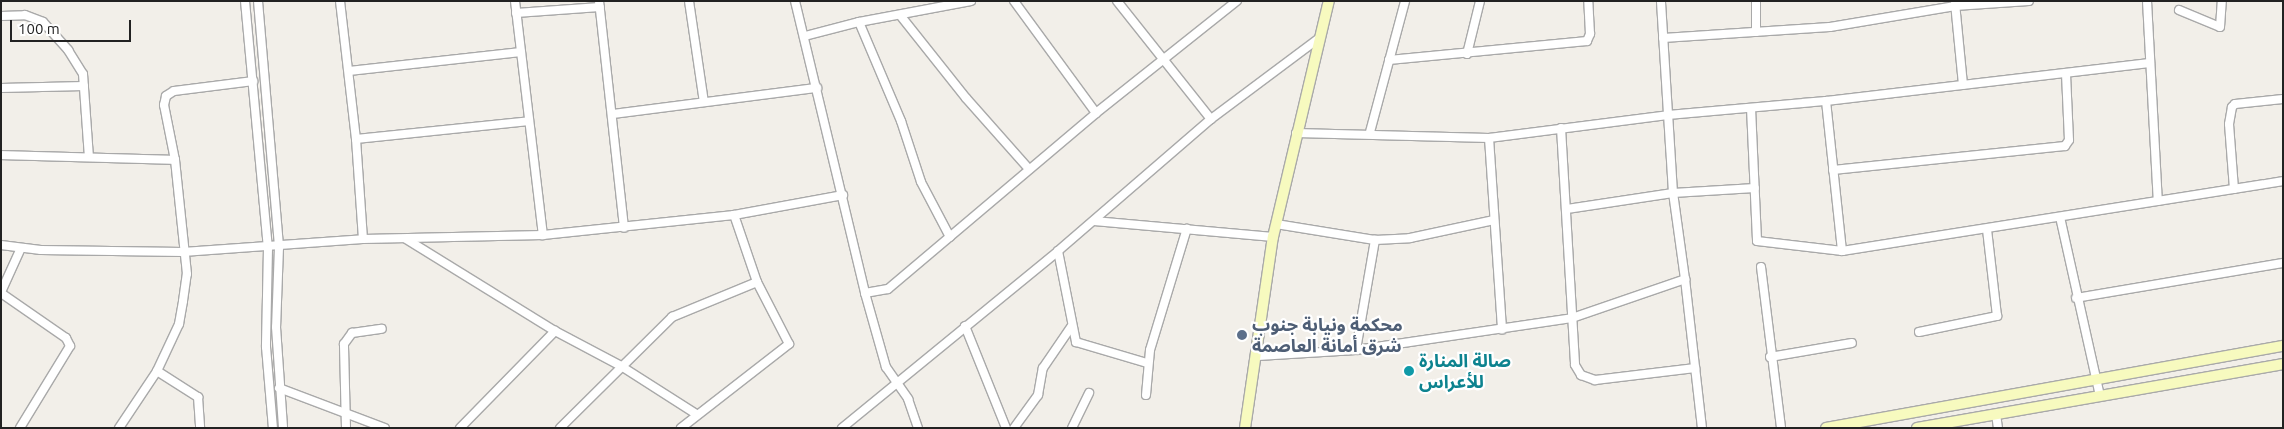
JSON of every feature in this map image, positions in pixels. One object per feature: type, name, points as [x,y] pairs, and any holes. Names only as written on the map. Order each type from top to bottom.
[{"type":"street","points":[[245,1],[268,248],[266,347],[272,428]]},
{"type":"street","points":[[258,1],[279,247],[276,327],[283,428]]},
{"type":"street","points":[[340,1],[356,139],[363,239]]},
{"type":"street","points":[[516,1],[543,236]]},
{"type":"street","points":[[689,1],[704,102]]},
{"type":"street","points":[[795,1],[805,36],[865,293],[886,367],[908,399],[918,428]]},
{"type":"street","points":[[805,36],[859,22],[971,1]]},
{"type":"street","points":[[1014,1],[1096,113]]},
{"type":"street","points":[[1117,1],[1211,119]]},
{"type":"street","points":[[865,293],[888,288],[1096,113],[1237,1]]},
{"type":"street","points":[[1245,428],[1258,356],[1273,237],[1318,39],[1329,1]]},
{"type":"street","points":[[1370,132],[1405,1]]},
{"type":"street","points":[[1467,54],[1480,1]]},
{"type":"street","points":[[1389,60],[1587,41],[1590,34],[1588,1]]},
{"type":"street","points":[[1661,1],[1673,193],[1702,428]]},
{"type":"street","points":[[1756,1],[1756,32]]},
{"type":"street","points":[[1663,38],[1830,27],[1955,4],[2029,1]]},
{"type":"street","points":[[2147,1],[2158,201]]},
{"type":"street","points":[[2179,10],[2220,27],[2222,1]]},
{"type":"street","points":[[516,13],[600,4],[624,228]]},
{"type":"street","points":[[1955,4],[1963,85]]},
{"type":"street","points":[[900,14],[966,98],[1029,170]]},
{"type":"street","points":[[1,16],[25,15],[42,22],[68,50],[83,74],[90,157]]},
{"type":"street","points":[[859,22],[901,121],[921,182],[950,237]]},
{"type":"street","points":[[842,428],[1094,221],[1211,119],[1318,39]]},
{"type":"street","points":[[349,71],[521,52]]},
{"type":"street","points":[[1296,132],[1370,132],[1489,138],[1668,114],[1826,101],[2150,63]]},
{"type":"street","points":[[1833,170],[2064,146],[2069,140],[2066,73]]},
{"type":"street","points":[[119,428],[157,371],[178,324],[187,274],[183,252],[175,160],[164,105],[166,96],[174,91],[253,81]]},
{"type":"street","points":[[1,88],[84,86]]},
{"type":"street","points":[[613,114],[817,88]]},
{"type":"street","points":[[2234,189],[2229,124],[2232,107],[2235,104],[2283,98]]},
{"type":"street","points":[[1826,101],[1842,251]]},
{"type":"street","points":[[1751,108],[1757,240],[1842,251],[1987,230],[2060,216],[2283,181]]},
{"type":"street","points":[[356,139],[529,121]]},
{"type":"street","points":[[1561,128],[1568,209],[1575,365],[1582,375],[1594,380],[1695,368]]},
{"type":"street","points":[[1489,138],[1502,330]]},
{"type":"street","points":[[1,156],[175,160]]},
{"type":"street","points":[[1568,209],[1673,193],[1755,188]]},
{"type":"street","points":[[1,245],[21,248],[183,252],[268,248],[363,239],[543,236],[734,215],[843,195]]},
{"type":"street","points":[[681,428],[696,414],[789,344],[757,282],[734,215]]},
{"type":"street","points":[[2060,216],[2076,298],[2094,379],[2100,396]]},
{"type":"street","points":[[1276,224],[1375,240],[1410,238],[1494,220]]},
{"type":"street","points":[[1094,221],[1128,226],[1187,228],[1273,237]]},
{"type":"street","points":[[1146,395],[1147,363],[1156,325],[1187,228]]},
{"type":"street","points":[[1919,332],[1997,316],[1987,230]]},
{"type":"street","points":[[406,238],[555,331],[621,366],[696,414]]},
{"type":"street","points":[[1356,350],[1375,240]]},
{"type":"street","points":[[20,428],[70,346],[66,338],[1,292],[21,248]]},
{"type":"street","points":[[1058,251],[1074,339],[1080,345],[1147,363]]},
{"type":"street","points":[[2076,298],[2283,264]]},
{"type":"street","points":[[1761,268],[1770,357],[1781,428]]},
{"type":"street","points":[[1258,356],[1356,350],[1502,330],[1572,318],[1685,279]]},
{"type":"street","points":[[560,428],[672,317],[757,282]]},
{"type":"street","points":[[965,326],[1006,428]]},
{"type":"street","points":[[1014,428],[1038,395],[1043,368],[1071,327]]},
{"type":"street","points":[[346,428],[344,410],[344,344],[352,333],[382,329]]},
{"type":"street","points":[[460,428],[555,331]]},
{"type":"street","points":[[1770,357],[1852,343]]},
{"type":"street","points":[[1826,428],[2283,346]]},
{"type":"street","points":[[1917,428],[2283,364]]},
{"type":"street","points":[[157,371],[198,397],[200,428]]},
{"type":"street","points":[[279,388],[344,410],[385,428]]},
{"type":"street","points":[[1072,428],[1089,393]]},
{"type":"street","points":[[1996,414],[1998,428]]},
{"type":"place","name":"محكمة ونيابة جنوب شرق أمانة العاصمة","points":[[1242,335]]},
{"type":"place","name":"صالة المنارة للأعراس","points":[[1409,371]]}]
